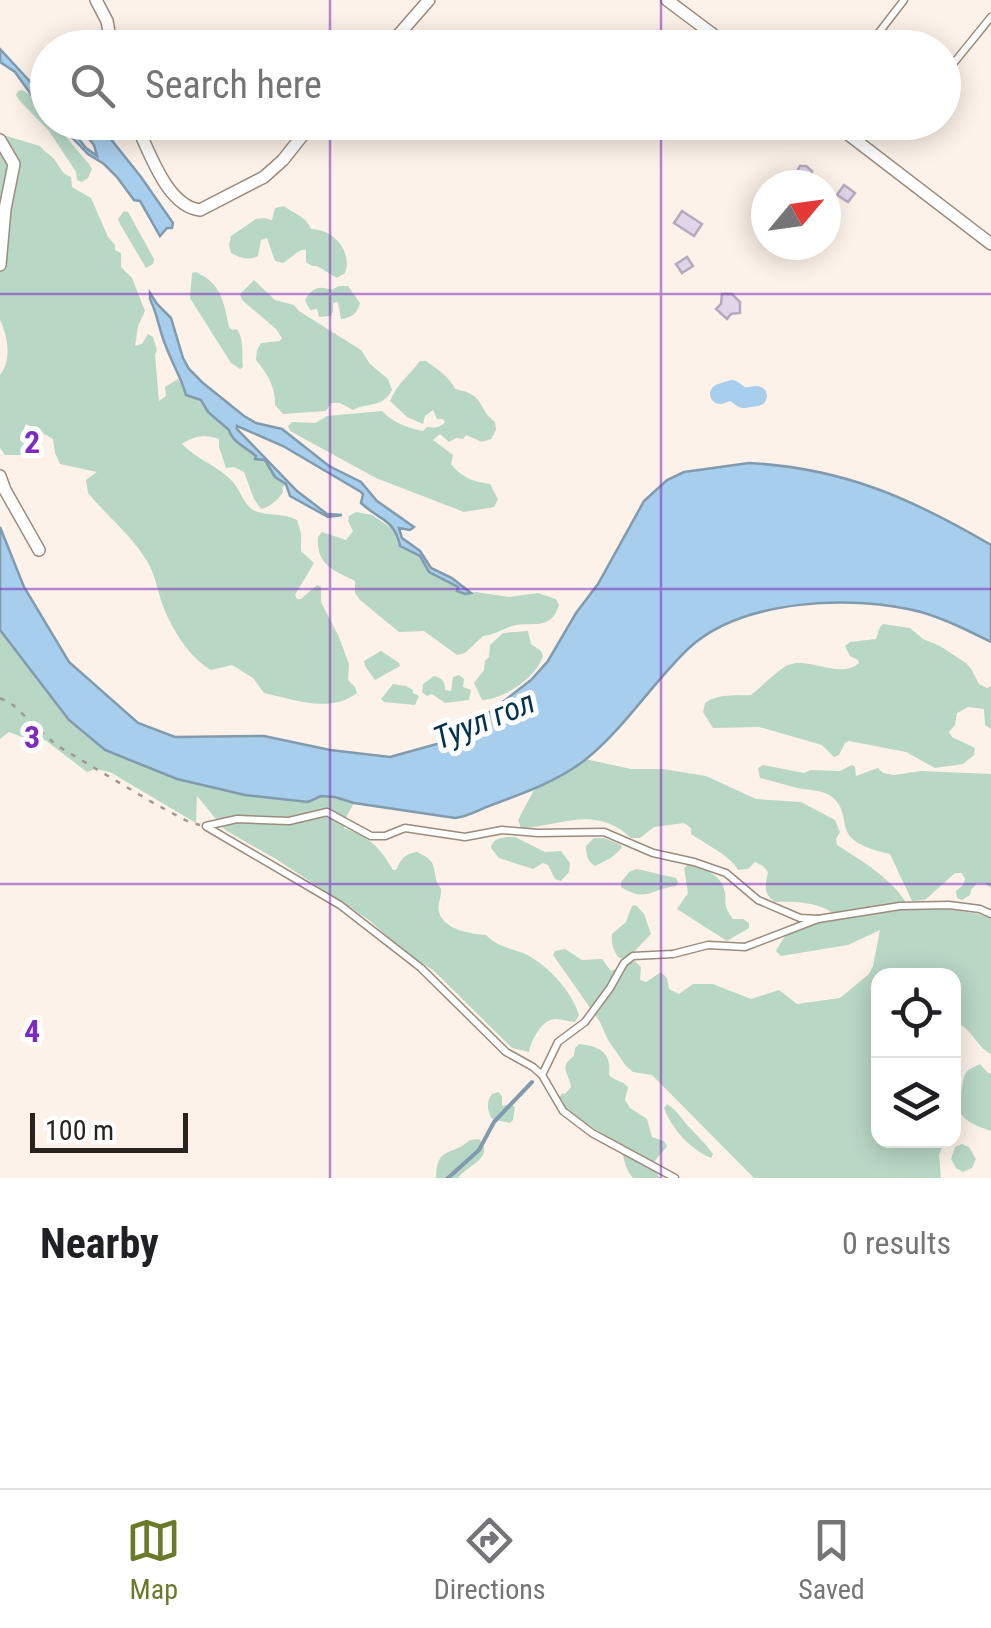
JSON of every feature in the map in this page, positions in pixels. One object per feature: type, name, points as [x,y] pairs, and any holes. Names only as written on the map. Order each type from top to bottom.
[{"type":"street","points":[[96,0],[109,30]]},
{"type":"street","points":[[403,30],[429,0]]},
{"type":"street","points":[[667,0],[707,30]]},
{"type":"street","points":[[0,140],[14,164],[0,266]]},
{"type":"street","points":[[144,140],[172,195],[188,209],[200,210],[264,177],[298,140]]},
{"type":"street","points":[[855,140],[991,244]]},
{"type":"street","points":[[0,476],[40,550]]},
{"type":"lane","points":[[881,30],[904,0]]},
{"type":"lane","points":[[961,54],[991,18]]},
{"type":"lane","points":[[206,826],[237,819],[289,821],[328,812],[372,836],[385,836],[405,828],[465,837],[502,830],[604,832],[653,853],[726,873],[758,900],[800,918],[818,919]]},
{"type":"lane","points":[[206,826],[340,906],[422,968],[506,1052],[533,1066],[563,1112],[592,1134],[675,1178]]},
{"type":"lane","points":[[542,1075],[558,1042],[584,1022],[624,962],[633,956],[672,954],[708,946],[745,946],[818,919],[900,906],[949,905],[991,914]]},
{"type":"path","points":[[0,698],[13,704],[56,745],[189,822],[206,826]]},
{"type":"green space","points":[[18,91],[30,95],[30,111],[16,95]]},
{"type":"green space","points":[[0,134],[40,146],[71,177],[72,187],[91,198],[115,250],[121,253],[121,267],[132,278],[145,311],[135,346],[142,344],[148,334],[153,337],[159,401],[166,396],[165,387],[178,379],[187,395],[201,400],[237,442],[265,460],[275,477],[286,484],[276,500],[261,509],[244,472],[226,468],[219,439],[200,437],[182,444],[227,476],[254,510],[297,520],[301,551],[314,563],[295,595],[301,599],[317,585],[321,587],[321,602],[339,637],[349,664],[348,680],[357,693],[335,703],[299,701],[264,693],[253,678],[232,665],[211,670],[203,665],[172,626],[145,558],[88,493],[86,480],[97,472],[60,464],[53,439],[26,424],[21,455],[5,455],[0,448],[0,375],[8,348],[0,320]]},
{"type":"green space","points":[[55,140],[69,140],[92,169],[82,182],[77,180]]},
{"type":"green space","points":[[284,206],[303,218],[311,229],[334,237],[344,249],[345,273],[337,278],[312,266],[306,262],[306,250],[283,263],[275,261],[267,238],[261,240],[258,256],[244,258],[231,253],[231,236],[256,219],[272,220],[275,208]]},
{"type":"green space","points":[[124,211],[154,259],[146,268],[118,219]]},
{"type":"green space","points":[[192,273],[216,288],[229,327],[237,329],[242,343],[240,369],[231,363],[190,298]]},
{"type":"green space","points":[[254,280],[275,300],[294,305],[361,350],[388,379],[392,390],[388,396],[353,410],[331,403],[326,411],[283,414],[275,405],[270,381],[256,360],[261,343],[282,338],[240,294]]},
{"type":"green space","points":[[348,286],[360,303],[354,314],[341,319],[338,302],[333,303],[331,316],[319,317],[317,309],[310,310],[305,300],[313,291]]},
{"type":"green space","points":[[420,361],[439,370],[455,389],[477,398],[495,422],[491,439],[482,442],[466,435],[449,442],[440,434],[433,440],[453,455],[451,464],[459,472],[490,484],[498,499],[494,507],[464,512],[376,478],[290,431],[288,426],[292,422],[315,423],[327,416],[382,411],[417,430],[441,425],[445,422],[437,419],[433,410],[425,416],[423,424],[407,417],[390,401]]},
{"type":"green space","points":[[356,512],[372,515],[393,529],[399,546],[420,556],[434,576],[458,587],[458,592],[509,597],[538,593],[556,599],[556,613],[547,622],[516,625],[483,636],[465,653],[457,655],[424,631],[399,632],[360,600],[355,593],[355,581],[328,565],[320,554],[318,537],[322,532],[346,540],[353,531],[349,516]]},
{"type":"green space","points":[[883,624],[910,628],[966,663],[979,684],[991,686],[991,729],[985,725],[984,709],[968,707],[957,713],[949,732],[975,748],[974,755],[963,764],[935,768],[906,752],[849,741],[834,757],[822,745],[759,727],[713,728],[703,712],[705,703],[716,698],[751,695],[788,665],[851,668],[859,663],[845,646],[876,639]]},
{"type":"green space","points":[[0,630],[69,720],[105,750],[177,779],[245,795],[308,802],[321,796],[335,797],[354,803],[344,828],[373,844],[393,870],[409,854],[417,852],[428,858],[441,889],[439,909],[446,923],[486,935],[541,964],[570,996],[579,1015],[575,1022],[546,1022],[529,1052],[512,1048],[433,970],[406,953],[369,920],[225,830],[197,796],[196,823],[110,772],[87,772],[45,740],[35,742],[9,732],[0,739]]},
{"type":"green space","points":[[528,631],[531,644],[543,656],[534,672],[500,696],[482,700],[474,683],[484,670],[490,645],[503,633]]},
{"type":"green space","points":[[381,651],[400,666],[375,680],[364,661]]},
{"type":"green space","points":[[459,675],[464,679],[463,687],[471,690],[469,700],[445,703],[422,692],[423,684],[434,676],[443,681],[445,690],[451,691],[453,677]]},
{"type":"green space","points":[[393,684],[413,690],[419,696],[415,705],[384,702],[381,699]]},
{"type":"green space","points":[[585,759],[631,769],[706,776],[756,799],[801,802],[835,820],[840,832],[837,845],[887,880],[909,908],[941,908],[991,916],[991,1054],[961,1026],[961,968],[872,968],[880,930],[848,945],[781,956],[776,951],[789,932],[833,918],[833,913],[813,904],[775,902],[767,893],[768,872],[763,866],[755,862],[748,869],[738,870],[724,855],[691,834],[691,828],[684,823],[654,827],[640,838],[631,838],[618,828],[591,819],[521,828],[518,820],[534,790]]},
{"type":"green space","points":[[763,765],[804,773],[840,771],[852,765],[856,776],[878,768],[894,775],[921,771],[991,774],[991,888],[977,883],[970,895],[962,900],[957,898],[956,891],[965,879],[962,873],[955,873],[925,900],[912,901],[890,854],[852,839],[835,799],[822,792],[760,778],[758,768]]},
{"type":"green space","points":[[515,837],[545,852],[561,851],[570,863],[569,872],[561,881],[543,863],[533,869],[499,858],[492,845]]},
{"type":"green space","points":[[594,838],[604,838],[622,848],[595,866],[586,849]]},
{"type":"green space","points":[[694,863],[718,878],[729,913],[733,919],[749,923],[749,928],[727,941],[677,909],[688,893],[684,868]]},
{"type":"green space","points":[[637,869],[676,878],[678,882],[676,886],[643,895],[621,887],[630,871]]},
{"type":"green space","points":[[636,905],[651,934],[629,957],[619,958],[612,934],[626,922]]},
{"type":"green space","points":[[565,949],[582,960],[602,959],[611,971],[635,961],[641,967],[640,980],[646,982],[661,972],[669,989],[679,994],[693,984],[713,984],[751,999],[779,990],[797,1004],[840,998],[871,970],[871,1148],[942,1148],[941,1178],[754,1178],[652,1075],[633,1072],[626,1066],[553,955]]},
{"type":"green space","points":[[579,1044],[603,1052],[609,1061],[609,1075],[628,1087],[625,1100],[630,1108],[647,1119],[652,1137],[664,1141],[667,1146],[654,1163],[660,1178],[633,1178],[618,1143],[569,1113],[558,1100],[571,1087],[565,1067]]},
{"type":"green space","points":[[980,1064],[991,1073],[991,1131],[961,1114],[961,1094],[969,1070]]},
{"type":"green space","points":[[499,1092],[502,1106],[515,1107],[510,1123],[492,1119],[489,1112],[490,1097]]},
{"type":"green space","points":[[667,1104],[708,1147],[711,1158],[677,1131],[664,1108]]},
{"type":"green space","points":[[479,1139],[484,1151],[478,1161],[458,1178],[436,1178],[442,1156]]},
{"type":"green space","points":[[961,1144],[969,1147],[976,1159],[972,1168],[963,1172],[951,1159],[955,1148],[961,1148]]},
{"type":"water","points":[[0,49],[30,82],[30,93],[15,72],[0,62]]},
{"type":"water","points":[[74,140],[97,156],[90,140],[112,140],[173,223],[172,228],[160,236],[140,201],[134,200],[104,164]]},
{"type":"water","points":[[150,293],[171,318],[183,358],[203,383],[244,416],[282,429],[329,466],[361,482],[377,501],[414,527],[399,528],[402,538],[420,551],[431,568],[471,593],[457,591],[458,587],[429,572],[420,556],[400,546],[390,525],[361,503],[361,492],[283,446],[237,426],[297,491],[327,514],[342,515],[328,517],[290,496],[286,484],[275,477],[265,460],[255,459],[201,400],[186,395]]},
{"type":"water","name":"Туул гол","points":[[749,463],[815,471],[875,488],[933,513],[991,545],[991,642],[921,612],[864,603],[800,605],[738,619],[689,648],[613,734],[575,767],[531,790],[455,818],[335,797],[321,796],[308,802],[245,795],[177,779],[105,750],[69,720],[0,630],[0,527],[24,587],[69,662],[138,723],[175,737],[264,736],[390,757],[444,742],[465,731],[531,680],[548,661],[598,584],[644,501],[667,480],[684,472]]},
{"type":"building","points":[[844,185],[855,193],[848,202],[841,198]]},
{"type":"building","points":[[682,211],[702,224],[694,236],[674,223]]},
{"type":"building","points":[[687,257],[693,266],[682,273],[676,264]]},
{"type":"building","points":[[722,294],[732,294],[740,302],[740,313],[727,319],[716,309]]},
{"type":"waterway","points":[[720,394],[732,390],[743,398],[757,396]]},
{"type":"waterway","points":[[448,1178],[479,1150],[494,1122],[532,1082]]}]
